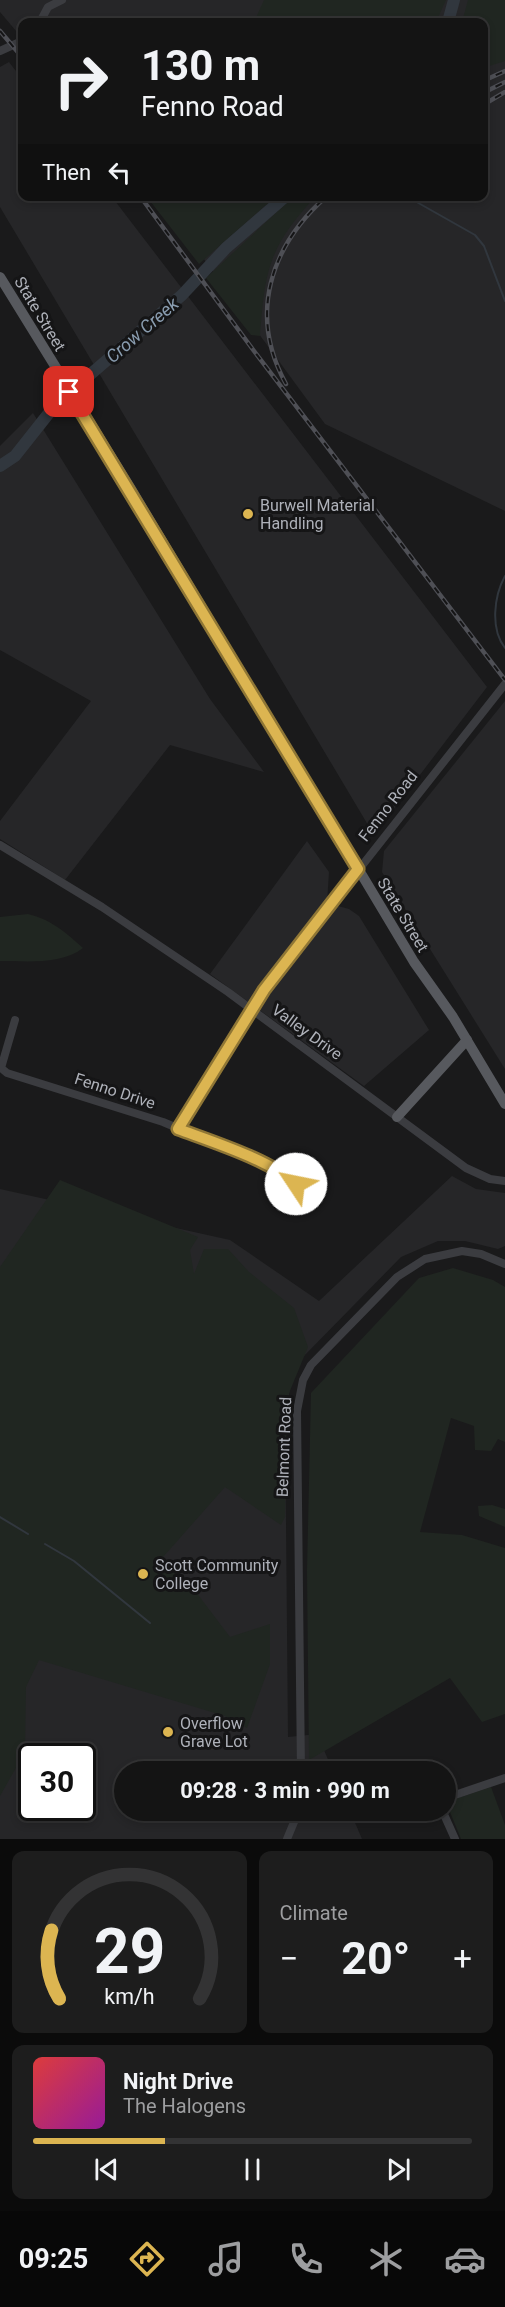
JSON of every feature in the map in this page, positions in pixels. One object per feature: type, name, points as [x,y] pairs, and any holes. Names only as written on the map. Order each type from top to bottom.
[{"type":"main road","name":"State Street","points":[[0,278],[131,489],[414,962],[467,1040],[505,1104]]},
{"type":"main road","points":[[397,1117],[467,1040]]},
{"type":"street","points":[[42,18],[48,7],[62,0]]},
{"type":"street","points":[[0,51],[18,43]]},
{"type":"street","name":"Fenno Road","points":[[178,1129],[251,1010],[358,869],[505,684]]},
{"type":"street","name":"Valley Drive","points":[[0,845],[102,907],[251,1010],[466,1168],[490,1179],[505,1181]]},
{"type":"street","name":"Fenno Drive","points":[[15,1020],[1,1068],[7,1073],[178,1129],[270,1167],[285,1174],[296,1184]]},
{"type":"street","name":"Belmont Road","points":[[301,1761],[297,1411],[303,1380],[320,1353],[397,1276],[413,1265],[438,1254],[462,1251],[482,1254],[505,1264]]},
{"type":"street","points":[[456,1795],[505,1778]]},
{"type":"street","points":[[287,1839],[294,1821]]},
{"type":"street","points":[[447,1821],[455,1839]]},
{"type":"shaded area","points":[[0,0],[505,0],[505,511],[325,424],[195,247],[232,201],[488,201],[488,18],[18,18],[18,33],[0,12]]},
{"type":"shaded area","points":[[264,0],[446,0],[438,18],[256,18]]},
{"type":"shaded area","points":[[468,0],[505,0],[505,61],[488,66],[488,18],[463,18]]},
{"type":"shaded area","points":[[9,62],[18,74],[18,201],[115,201],[487,687],[374,835],[0,207],[0,67]]},
{"type":"shaded area","points":[[150,201],[270,201],[199,264]]},
{"type":"shaded area","points":[[289,201],[312,201],[288,230],[272,260],[264,293],[260,336],[251,335],[206,278]]},
{"type":"shaded area","points":[[33,413],[210,699],[264,772],[170,745],[65,880],[0,839],[0,821],[91,701],[0,650],[0,446]]},
{"type":"shaded area","points":[[505,701],[505,1069],[382,872],[384,851]]},
{"type":"shaded area","points":[[307,841],[329,872],[327,903],[349,909],[359,916],[429,1030],[364,1086],[210,974]]},
{"type":"shaded area","points":[[28,914],[51,923],[83,948],[54,960],[0,961],[0,917]]},
{"type":"shaded area","name":"Scott Community College","points":[[452,1176],[476,1189],[505,1193],[505,1246],[498,1249],[465,1241],[438,1241],[401,1257],[302,1358],[291,1384],[285,1415],[288,1737],[317,1734],[329,1761],[114,1761],[114,1821],[354,1821],[362,1839],[0,1839],[0,1189],[230,1240],[319,1301]]},
{"type":"shaded area","name":"Scott Community College","points":[[60,1180],[198,1237],[190,1250],[194,1274],[204,1249],[228,1249],[249,1272],[294,1308],[308,1347],[287,1398],[285,1517],[281,1525],[225,1487],[156,1565],[183,1575],[230,1637],[270,1624],[270,1664],[247,1728],[225,1716],[39,1660],[26,1687],[25,1743],[18,1743],[18,1764],[0,1796],[0,1267]]},
{"type":"shaded area","points":[[453,1268],[493,1280],[505,1287],[505,1442],[498,1439],[491,1451],[475,1450],[474,1426],[451,1418],[420,1532],[462,1535],[505,1548],[505,1714],[482,1722],[450,1678],[309,1760],[307,1571],[311,1393],[419,1278]]},
{"type":"shaded area","points":[[492,1505],[505,1509],[505,1527],[479,1516],[478,1506]]},
{"type":"shaded area","points":[[491,1787],[505,1825],[505,1839],[461,1839],[454,1821],[456,1821],[456,1799]]},
{"type":"waterway","name":"Crow Creek","points":[[449,18],[454,0]]},
{"type":"waterway","name":"Crow Creek","points":[[0,466],[15,456],[49,413],[77,386],[182,295],[226,248],[280,201]]},
{"type":"waterway","points":[[415,201],[475,235],[484,246],[505,301]]},
{"type":"waterway","points":[[505,576],[498,593],[495,612],[497,632],[505,648]]},
{"type":"waterway","points":[[0,1517],[28,1534]]},
{"type":"waterway","points":[[45,1544],[74,1561],[150,1623]]},
{"type":"railway","points":[[0,31],[18,52]]},
{"type":"railway","points":[[488,79],[505,71]]},
{"type":"railway","points":[[488,90],[505,82]]},
{"type":"railway","points":[[488,102],[505,92]]},
{"type":"railway","points":[[144,201],[254,351],[505,680]]},
{"type":"railway","points":[[286,384],[268,333],[267,307],[271,283],[279,259],[291,237],[322,201]]},
{"type":"place","name":"Burwell Material Handling","points":[[248,514]]},
{"type":"place","name":"Scott Community College","points":[[143,1574]]},
{"type":"place","name":"Overflow Grave Lot","points":[[168,1732]]},
{"type":"route","points":[[69,392],[131,489],[358,869],[264,990],[178,1129],[270,1167],[285,1174],[296,1184]]}]
